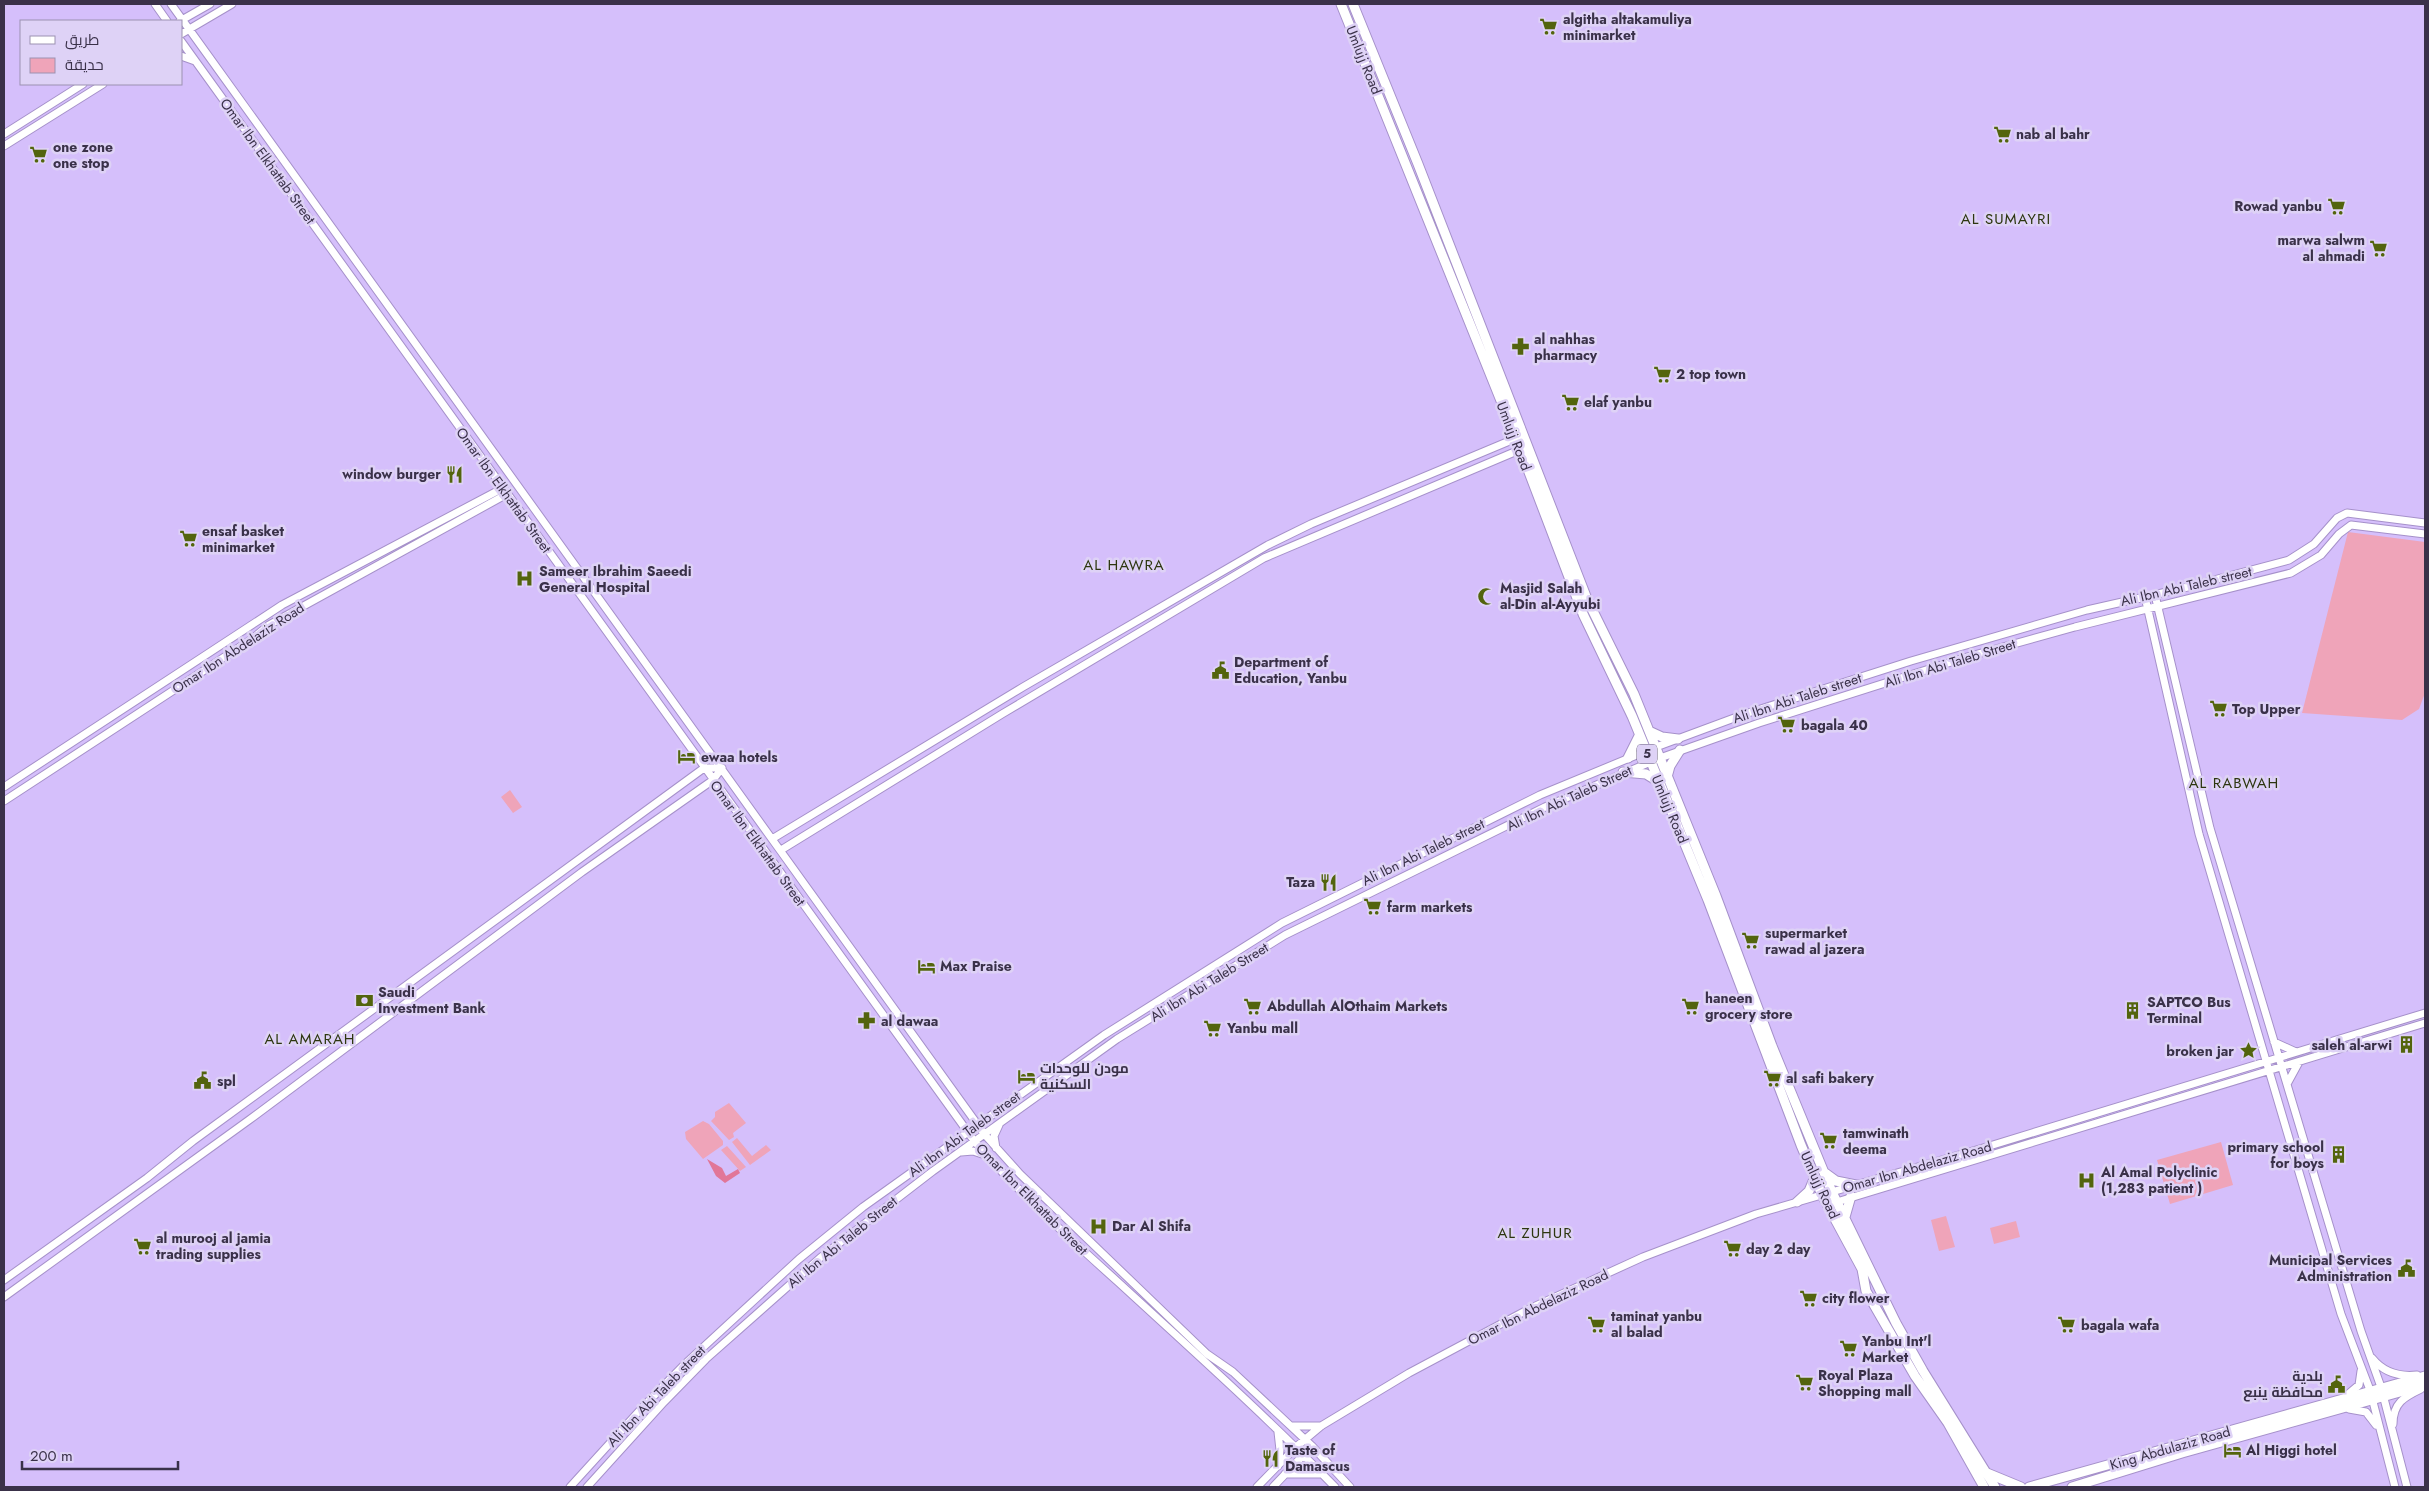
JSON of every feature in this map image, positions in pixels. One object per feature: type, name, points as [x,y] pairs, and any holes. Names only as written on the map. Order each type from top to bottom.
[{"type":"highway","name":"Umlujj Road","points":[[1341,4],[1520,436]]},
{"type":"highway","name":"Umlujj Road","points":[[1353,4],[1520,436],[1584,614],[1630,710],[1650,762],[1663,780],[1716,896],[1772,1046],[1832,1192],[1914,1355],[1995,1487]]},
{"type":"highway","name":"Umlujj Road","points":[[1524,448],[1588,599],[1634,694],[1656,747],[1660,758],[1663,780],[1801,1145],[1822,1195],[1862,1269],[1866,1291],[1914,1376],[1948,1424],[1983,1487]]},
{"type":"highway","points":[[1649,731],[1662,737],[1678,739]]},
{"type":"highway","points":[[1628,758],[1640,736]]},
{"type":"highway","points":[[1623,772],[1646,774],[1663,780],[1680,750]]},
{"type":"highway","points":[[1824,1172],[1836,1181],[1856,1185]]},
{"type":"highway","points":[[1797,1202],[1809,1192],[1815,1177]]},
{"type":"highway","points":[[1845,1217],[1851,1196]]},
{"type":"highway","name":"King Abdulaziz Road","points":[[2029,1487],[2382,1392],[2425,1375]]},
{"type":"highway","name":"King Abdulaziz Road","points":[[2382,1392],[2425,1386]]},
{"type":"highway","name":"King Abdulaziz Road","points":[[2072,1487],[2336,1405]]},
{"type":"highway","points":[[1987,1473],[2021,1487]]},
{"type":"main road","points":[[155,4],[167,20]]},
{"type":"main road","points":[[181,20],[210,4]]},
{"type":"main road","points":[[182,33],[232,4]]},
{"type":"main road","points":[[171,5],[185,12],[200,10]]},
{"type":"main road","name":"Omar Ibn Elkhattab Street","points":[[171,5],[181,20]]},
{"type":"main road","points":[[160,12],[161,20]]},
{"type":"main road","points":[[201,46],[199,30],[207,18]]},
{"type":"main road","name":"Omar Ibn Elkhattab Street","points":[[182,21],[722,768],[977,1125],[1020,1174],[1207,1354],[1233,1372],[1312,1446],[1350,1487]]},
{"type":"main road","name":"Omar Ibn Elkhattab Street","points":[[182,42],[967,1132],[987,1156],[1068,1236],[1296,1447],[1335,1487]]},
{"type":"main road","points":[[182,56],[197,62]]},
{"type":"main road","points":[[4,134],[81,85]]},
{"type":"main road","points":[[4,146],[101,85]]},
{"type":"main road","points":[[26,121],[32,129]]},
{"type":"main road","points":[[772,839],[1023,688],[1268,545],[1311,524],[1520,436]]},
{"type":"main road","points":[[781,850],[994,719],[1264,558],[1524,448]]},
{"type":"main road","name":"Omar Ibn Abdelaziz Road","points":[[4,787],[282,606],[505,491]]},
{"type":"main road","name":"Omar Ibn Abdelaziz Road","points":[[4,801],[246,643],[269,625],[505,491]]},
{"type":"main road","name":"Ali Ibn Abi Taleb street","points":[[570,1487],[678,1370],[799,1259],[863,1207],[1104,1034],[1282,923],[1540,795],[1628,758],[1745,714],[1911,661],[2087,610],[2155,595],[2289,560],[2314,544],[2337,518],[2346,513],[2425,523]]},
{"type":"main road","name":"Ali Ibn Abi Taleb Street","points":[[587,1487],[664,1402],[738,1329],[820,1258],[959,1153],[1117,1039],[1285,935],[1545,807],[1623,772],[1680,750],[1961,659],[2075,627],[2291,573],[2320,556],[2339,534],[2351,525],[2425,534]]},
{"type":"main road","points":[[2155,595],[2210,828],[2382,1392],[2407,1487]]},
{"type":"main road","points":[[2145,597],[2199,834],[2341,1314],[2371,1395],[2395,1487]]},
{"type":"main road","points":[[4,1280],[147,1178],[193,1141],[704,768],[722,768]]},
{"type":"main road","points":[[4,1297],[249,1120],[574,877],[713,780],[722,768]]},
{"type":"main road","name":"Omar Ibn Abdelaziz Road","points":[[1257,1487],[1296,1447],[1321,1426],[1409,1373],[1529,1309],[1704,1232],[1797,1202],[2425,1013]]},
{"type":"main road","name":"Omar Ibn Abdelaziz Road","points":[[1826,1204],[2425,1023]]},
{"type":"main road","points":[[2274,1042],[2290,1051],[2297,1052]]},
{"type":"main road","points":[[2254,1066],[2262,1046]]},
{"type":"main road","points":[[2287,1084],[2299,1062]]},
{"type":"main road","points":[[2257,1075],[2274,1084]]},
{"type":"main road","points":[[966,1109],[978,1116],[992,1114]]},
{"type":"main road","points":[[952,1143],[959,1131],[956,1117]]},
{"type":"main road","points":[[996,1148],[994,1136],[999,1124]]},
{"type":"main road","points":[[959,1153],[973,1151],[987,1156]]},
{"type":"main road","points":[[2369,1354],[2382,1368],[2398,1376],[2425,1375]]},
{"type":"main road","points":[[2336,1405],[2350,1395],[2359,1385],[2361,1374],[2359,1364]]},
{"type":"main road","points":[[2393,1434],[2394,1412],[2398,1403],[2406,1396],[2425,1386]]},
{"type":"main road","points":[[2336,1405],[2366,1412],[2374,1420],[2382,1437]]},
{"type":"main road","points":[[1290,1426],[1321,1426]]},
{"type":"main road","points":[[1278,1432],[1280,1450],[1278,1466]]},
{"type":"main road","points":[[1273,1487],[1312,1446]]},
{"type":"main road","points":[[1285,1474],[1322,1474]]},
{"type":"green space","points":[[2348,532],[2425,542],[2425,693],[2419,709],[2402,720],[2302,713]]},
{"type":"green space","points":[[510,790],[522,807],[513,813],[501,797]]},
{"type":"green space","points":[[729,1103],[746,1123],[733,1133],[734,1137],[729,1140],[711,1121],[715,1117],[715,1112]]},
{"type":"green space","points":[[703,1121],[709,1124],[723,1141],[723,1145],[703,1159],[686,1139],[685,1132]]},
{"type":"green space","points":[[737,1138],[752,1156],[766,1145],[771,1150],[750,1165],[732,1142]]},
{"type":"green space","points":[[2221,1142],[2233,1185],[2170,1204],[2157,1160]]},
{"type":"green space","points":[[727,1146],[746,1167],[740,1171],[721,1150]]},
{"type":"green space","points":[[1946,1216],[1955,1247],[1939,1251],[1931,1220]]},
{"type":"green space","points":[[2016,1221],[2020,1237],[1994,1244],[1990,1228]]},
{"type":"shaded area","points":[[707,1159],[722,1168],[726,1176],[738,1169],[740,1173],[725,1183],[716,1176]]},
{"type":"place","name":"algitha altakamuliya minimarket","points":[[1549,27]]},
{"type":"place","name":"nab al bahr","points":[[2002,134]]},
{"type":"place","name":"one zone one stop","points":[[39,155]]},
{"type":"place","name":"Rowad yanbu","points":[[2336,206]]},
{"type":"place","name":"marwa salwm al ahmadi","points":[[2379,248]]},
{"type":"place","name":"al nahhas pharmacy","points":[[1520,347]]},
{"type":"place","name":"2 top town","points":[[1662,374]]},
{"type":"place","name":"elaf yanbu","points":[[1570,402]]},
{"type":"place","name":"window burger","points":[[455,474]]},
{"type":"place","name":"ensaf basket minimarket","points":[[188,539]]},
{"type":"place","name":"Sameer Ibrahim Saeedi General Hospital","points":[[525,579]]},
{"type":"place","name":"Masjid Salah al-Din al-Ayyubi","points":[[1486,596]]},
{"type":"place","name":"Department of Education, Yanbu","points":[[1220,670]]},
{"type":"place","name":"Top Upper","points":[[2218,709]]},
{"type":"place","name":"bagala 40","points":[[1787,725]]},
{"type":"place","name":"ewaa hotels","points":[[687,757]]},
{"type":"place","name":"Taza","points":[[1329,882]]},
{"type":"place","name":"farm markets","points":[[1373,907]]},
{"type":"place","name":"supermarket rawad al jazera","points":[[1751,941]]},
{"type":"place","name":"Max Praise","points":[[926,966]]},
{"type":"place","name":"Saudi Investment Bank","points":[[364,1000]]},
{"type":"place","name":"Abdullah AlOthaim Markets","points":[[1253,1006]]},
{"type":"place","name":"haneen grocery store","points":[[1691,1006]]},
{"type":"place","name":"SAPTCO Bus Terminal","points":[[2133,1010]]},
{"type":"place","name":"al dawaa","points":[[867,1021]]},
{"type":"place","name":"Yanbu mall","points":[[1213,1028]]},
{"type":"place","name":"saleh al-arwi","points":[[2406,1045]]},
{"type":"place","name":"broken jar","points":[[2248,1051]]},
{"type":"place","name":"مودن للوحدات السكنية","points":[[1026,1076]]},
{"type":"place","name":"al safi bakery","points":[[1772,1078]]},
{"type":"place","name":"spl","points":[[203,1081]]},
{"type":"place","name":"tamwinath deema","points":[[1829,1141]]},
{"type":"place","name":"primary school for boys","points":[[2338,1155]]},
{"type":"place","name":"Al Amal Polyclinic (1,283 patient )","points":[[2087,1180]]},
{"type":"place","name":"Dar Al Shifa","points":[[1098,1226]]},
{"type":"place","name":"al murooj al jamia trading supplies","points":[[142,1246]]},
{"type":"place","name":"day 2 day","points":[[1732,1249]]},
{"type":"place","name":"Municipal Services Administration","points":[[2406,1268]]},
{"type":"place","name":"city flower","points":[[1808,1298]]},
{"type":"place","name":"taminat yanbu al balad","points":[[1597,1324]]},
{"type":"place","name":"bagala wafa","points":[[2067,1325]]},
{"type":"place","name":"Yanbu Int'l Market","points":[[1848,1349]]},
{"type":"place","name":"Royal Plaza Shopping mall","points":[[1804,1383]]},
{"type":"place","name":"بلدية محافظة ينبع","points":[[2337,1384]]},
{"type":"place","name":"Al Higgi hotel","points":[[2232,1450]]},
{"type":"place","name":"Taste of Damascus","points":[[1271,1458]]},
{"type":"district","name":"AL SUMAYRI","points":[[2006,219]]},
{"type":"district","name":"AL HAWRA","points":[[1124,565]]},
{"type":"district","name":"AL RABWAH","points":[[2234,783]]},
{"type":"district","name":"AL AMARAH","points":[[310,1039]]},
{"type":"district","name":"AL ZUHUR","points":[[1535,1233]]}]
